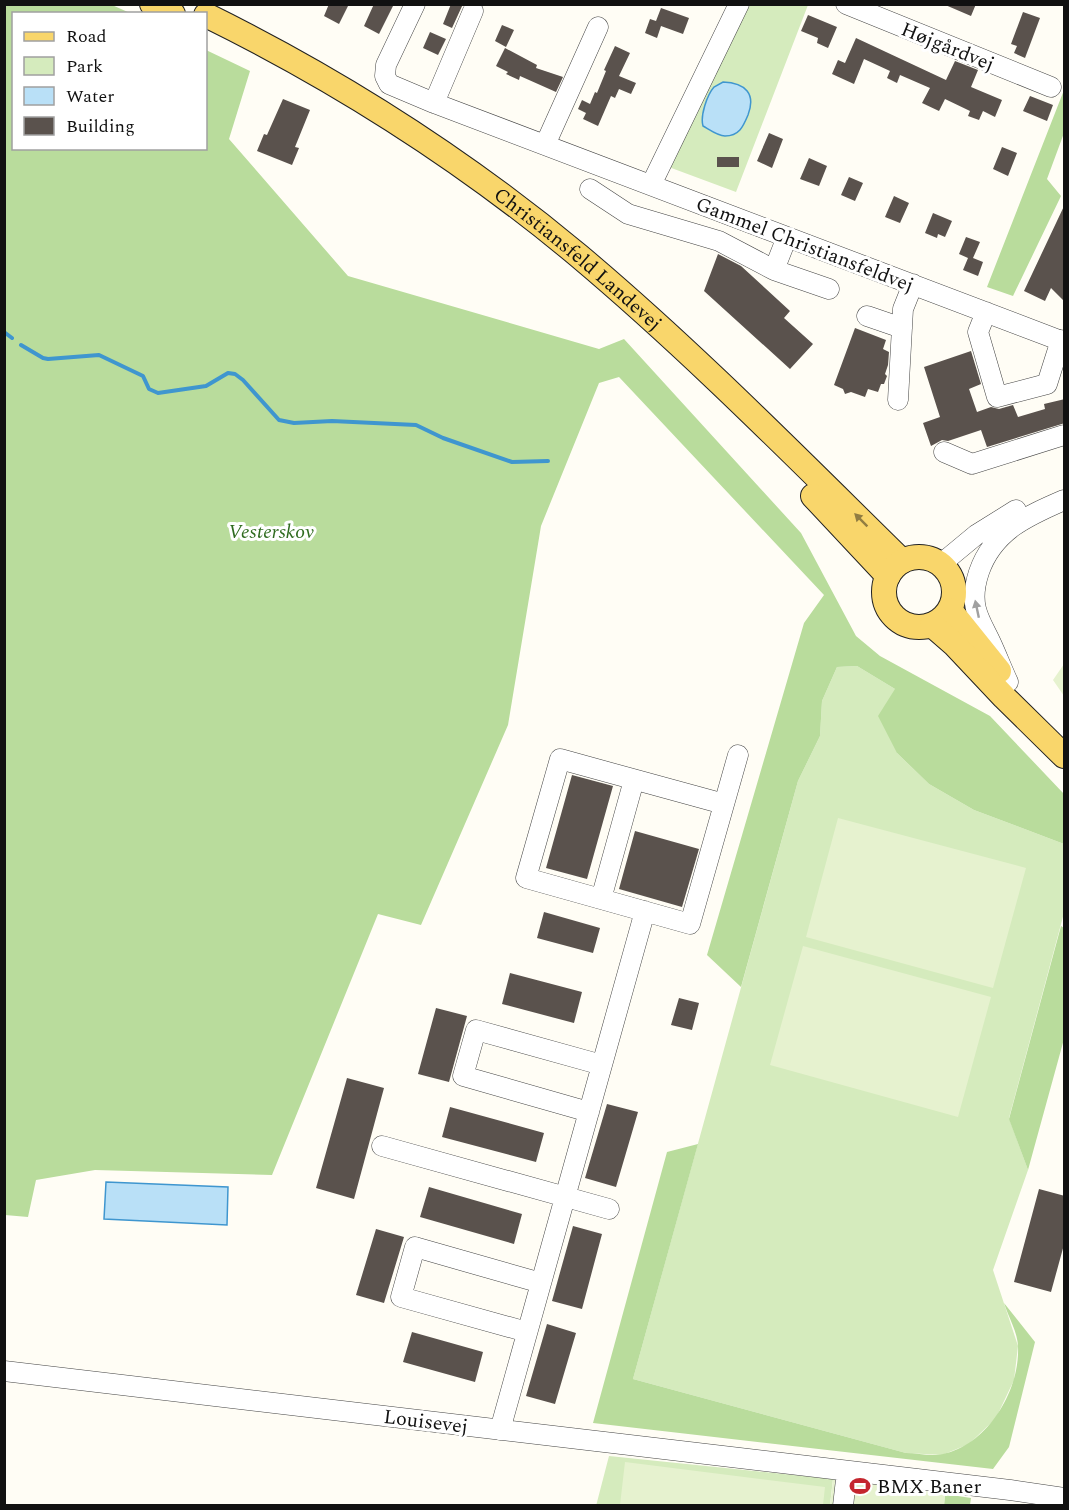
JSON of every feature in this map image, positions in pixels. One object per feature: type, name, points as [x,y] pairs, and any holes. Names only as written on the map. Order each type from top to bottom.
[{"type":"main road","points":[[152,4],[169,12]]},
{"type":"main road","name":"Christiansfeld Landevej","points":[[184,4],[200,12]]},
{"type":"main road","name":"Christiansfeld Landevej","points":[[207,16],[300,65],[389,118],[527,214],[579,256],[672,340],[895,569]]},
{"type":"main road","name":"Christiansfeld Landevej","points":[[207,30],[278,67],[382,129],[473,191],[553,252],[616,306],[688,374],[832,516],[895,569]]},
{"type":"main road","points":[[922,557],[941,564],[950,575],[954,589],[953,603],[941,618],[911,626],[893,615],[884,596],[895,569],[922,557]]},
{"type":"main road","points":[[941,618],[1008,682],[1065,754]]},
{"type":"main road","points":[[941,618],[955,645],[1004,697],[1065,754]]},
{"type":"street","name":"Gammel Christiansfeldvej","points":[[415,4],[386,65],[385,76],[389,84],[1063,341]]},
{"type":"street","points":[[651,185],[739,4]]},
{"type":"street","name":"Højgårdvej","points":[[846,4],[1051,87]]},
{"type":"street","points":[[434,103],[473,11]]},
{"type":"street","points":[[545,145],[598,27]]},
{"type":"street","points":[[590,189],[628,214],[719,241],[774,270],[829,289]]},
{"type":"street","points":[[774,270],[787,237]]},
{"type":"street","points":[[898,400],[903,309],[913,284]]},
{"type":"street","points":[[986,312],[978,333],[998,397],[1047,384],[1058,374],[1063,341]]},
{"type":"street","points":[[867,316],[902,328]]},
{"type":"street","points":[[944,452],[972,464],[1065,435]]},
{"type":"street","points":[[941,564],[976,535],[1004,516],[1065,487]]},
{"type":"street","points":[[1008,682],[976,609],[974,591],[976,579],[982,562],[992,545],[1008,529],[1065,500]]},
{"type":"street","points":[[724,804],[560,759],[526,878],[690,924],[738,755]]},
{"type":"street","points":[[601,899],[634,780]]},
{"type":"street","points":[[500,1430],[645,911]]},
{"type":"street","points":[[589,1112],[463,1076],[476,1030],[602,1065]]},
{"type":"street","points":[[382,1146],[609,1209]]},
{"type":"street","points":[[527,1332],[401,1297],[415,1247],[541,1283]]},
{"type":"street","name":"Louisevej","points":[[4,1371],[847,1470],[1065,1498]]},
{"type":"street","points":[[843,1506],[847,1470]]},
{"type":"green space","name":"Vesterskov","points":[[4,5],[112,5],[128,12],[12,12],[12,150],[207,150],[207,50],[250,71],[229,139],[348,276],[599,349],[624,339],[801,533],[856,636],[880,656],[990,716],[1064,794],[1064,844],[974,810],[929,784],[897,753],[878,716],[895,689],[857,666],[837,667],[822,701],[820,736],[798,781],[741,987],[707,955],[804,623],[824,595],[619,377],[599,383],[541,526],[508,725],[421,925],[378,914],[272,1175],[95,1170],[36,1180],[28,1217],[5,1215]]},
{"type":"green space","points":[[746,5],[808,5],[736,192],[666,166]]},
{"type":"green space","points":[[1064,90],[1064,133],[1047,179],[1061,196],[1013,296],[987,287]]},
{"type":"green space","points":[[1064,664],[1064,696],[1053,680]]},
{"type":"green space","points":[[857,666],[895,689],[897,753],[929,784],[974,810],[1064,844],[1064,913],[1009,1118],[1028,1170],[993,1270],[1018,1346],[1014,1380],[996,1418],[969,1444],[942,1455],[906,1453],[633,1379],[798,781],[820,736],[822,701],[837,667]]},
{"type":"green space","points":[[838,818],[1026,868],[993,988],[806,937]]},
{"type":"green space","points":[[1061,926],[1064,928],[1064,1039],[1028,1170],[1009,1119]]},
{"type":"green space","points":[[803,946],[991,997],[958,1117],[770,1065]]},
{"type":"green space","points":[[698,1144],[633,1379],[906,1453],[939,1455],[959,1449],[974,1440],[998,1414],[1007,1398],[1017,1364],[1018,1342],[1004,1303],[1035,1342],[1009,1447],[993,1469],[593,1423],[667,1152]]},
{"type":"green space","points":[[609,1456],[833,1479],[830,1505],[596,1506]]},
{"type":"green space","points":[[625,1462],[825,1487],[823,1505],[620,1505]]},
{"type":"green space","name":"BMX Baner","points":[[833,1479],[945,1494],[944,1505],[830,1506]]},
{"type":"green space","points":[[945,1494],[971,1498],[970,1505],[944,1506]]},
{"type":"water","points":[[723,82],[743,87],[751,101],[742,127],[730,136],[717,134],[703,126],[702,122],[709,95],[714,87]]},
{"type":"water","points":[[106,1182],[228,1187],[227,1225],[104,1219]]},
{"type":"building","points":[[329,4],[349,4],[339,24],[324,16]]},
{"type":"building","points":[[374,4],[394,4],[379,34],[364,26]]},
{"type":"building","points":[[451,4],[463,4],[452,28],[443,24]]},
{"type":"building","points":[[943,4],[976,4],[971,16]]},
{"type":"building","points":[[661,8],[689,18],[683,34],[661,26],[657,38],[645,33],[650,19],[656,21]]},
{"type":"building","points":[[1023,12],[1040,18],[1025,58],[1014,53],[1017,46],[1011,44]]},
{"type":"building","points":[[808,15],[837,27],[828,48],[817,43],[818,38],[801,31]]},
{"type":"building","points":[[502,25],[514,30],[506,47],[495,41]]},
{"type":"building","points":[[430,32],[446,39],[438,55],[423,48]]},
{"type":"building","points":[[856,38],[946,80],[955,61],[978,70],[971,87],[1002,100],[995,117],[983,111],[979,120],[968,116],[970,111],[945,99],[939,111],[922,103],[930,88],[900,75],[897,83],[887,78],[890,71],[864,59],[854,84],[832,74],[838,60],[845,63]]},
{"type":"building","points":[[615,46],[630,53],[619,76],[636,83],[631,94],[619,89],[615,98],[611,96],[598,126],[583,119],[586,113],[578,109],[582,100],[590,104],[595,92],[597,93]]},
{"type":"building","points":[[505,48],[537,65],[536,68],[563,77],[556,92],[520,76],[519,80],[496,66]]},
{"type":"building","points":[[1030,96],[1053,105],[1047,121],[1023,111]]},
{"type":"building","points":[[283,99],[310,110],[295,147],[299,148],[292,165],[257,151]]},
{"type":"building","points":[[769,133],[783,139],[772,168],[757,161]]},
{"type":"building","points":[[1002,147],[1017,153],[1008,176],[993,169]]},
{"type":"building","points":[[717,157],[739,157],[739,167],[717,167]]},
{"type":"building","points":[[809,158],[827,166],[819,186],[800,179]]},
{"type":"building","points":[[849,177],[863,183],[855,201],[841,195]]},
{"type":"building","points":[[894,196],[909,203],[900,223],[885,217]]},
{"type":"building","points":[[1065,204],[1065,302],[1051,288],[1045,301],[1024,291]]},
{"type":"building","points":[[933,213],[952,221],[945,237],[938,234],[937,238],[925,233]]},
{"type":"building","points":[[966,237],[980,242],[973,258],[983,262],[978,276],[963,270],[968,258],[959,254]]},
{"type":"building","points":[[718,254],[741,266],[790,311],[784,318],[813,344],[790,369],[704,291]]},
{"type":"building","points":[[855,328],[886,340],[883,349],[889,352],[884,384],[881,384],[878,392],[868,389],[865,397],[851,392],[845,394],[843,389],[834,385]]},
{"type":"building","points":[[971,351],[981,384],[969,389],[977,412],[991,407],[999,409],[1013,405],[1018,417],[1045,409],[1044,404],[1065,399],[1065,423],[987,447],[981,430],[948,441],[942,440],[931,446],[923,423],[940,417],[924,367]]},
{"type":"building","points":[[572,775],[613,786],[587,879],[546,868]]},
{"type":"building","points":[[635,831],[699,849],[682,907],[619,889]]},
{"type":"building","points":[[544,912],[600,928],[593,953],[537,938]]},
{"type":"building","points":[[510,973],[582,992],[574,1023],[502,1004]]},
{"type":"building","points":[[679,998],[699,1003],[692,1030],[671,1025]]},
{"type":"building","points":[[436,1008],[467,1016],[449,1082],[418,1074]]},
{"type":"building","points":[[347,1078],[384,1088],[354,1199],[316,1188]]},
{"type":"building","points":[[607,1104],[638,1112],[616,1187],[585,1178]]},
{"type":"building","points":[[450,1107],[544,1133],[536,1162],[442,1137]]},
{"type":"building","points":[[429,1187],[522,1214],[514,1244],[420,1217]]},
{"type":"building","points":[[1039,1189],[1065,1196],[1065,1241],[1051,1292],[1014,1282]]},
{"type":"building","points":[[573,1226],[602,1234],[582,1309],[552,1301]]},
{"type":"building","points":[[376,1229],[404,1237],[384,1303],[356,1295]]},
{"type":"building","points":[[547,1324],[576,1333],[555,1404],[526,1396]]},
{"type":"building","points":[[412,1332],[483,1352],[475,1382],[403,1362]]},
{"type":"waterway","points":[[4,332],[12,338]]},
{"type":"waterway","points":[[21,345],[48,359],[99,355],[143,376],[149,389],[158,393],[206,386],[228,373],[235,374],[279,420],[294,423],[332,421],[416,425],[443,438],[512,462],[548,461]]},
{"type":"place","name":"BMX Baner","points":[[860,1486]]}]
